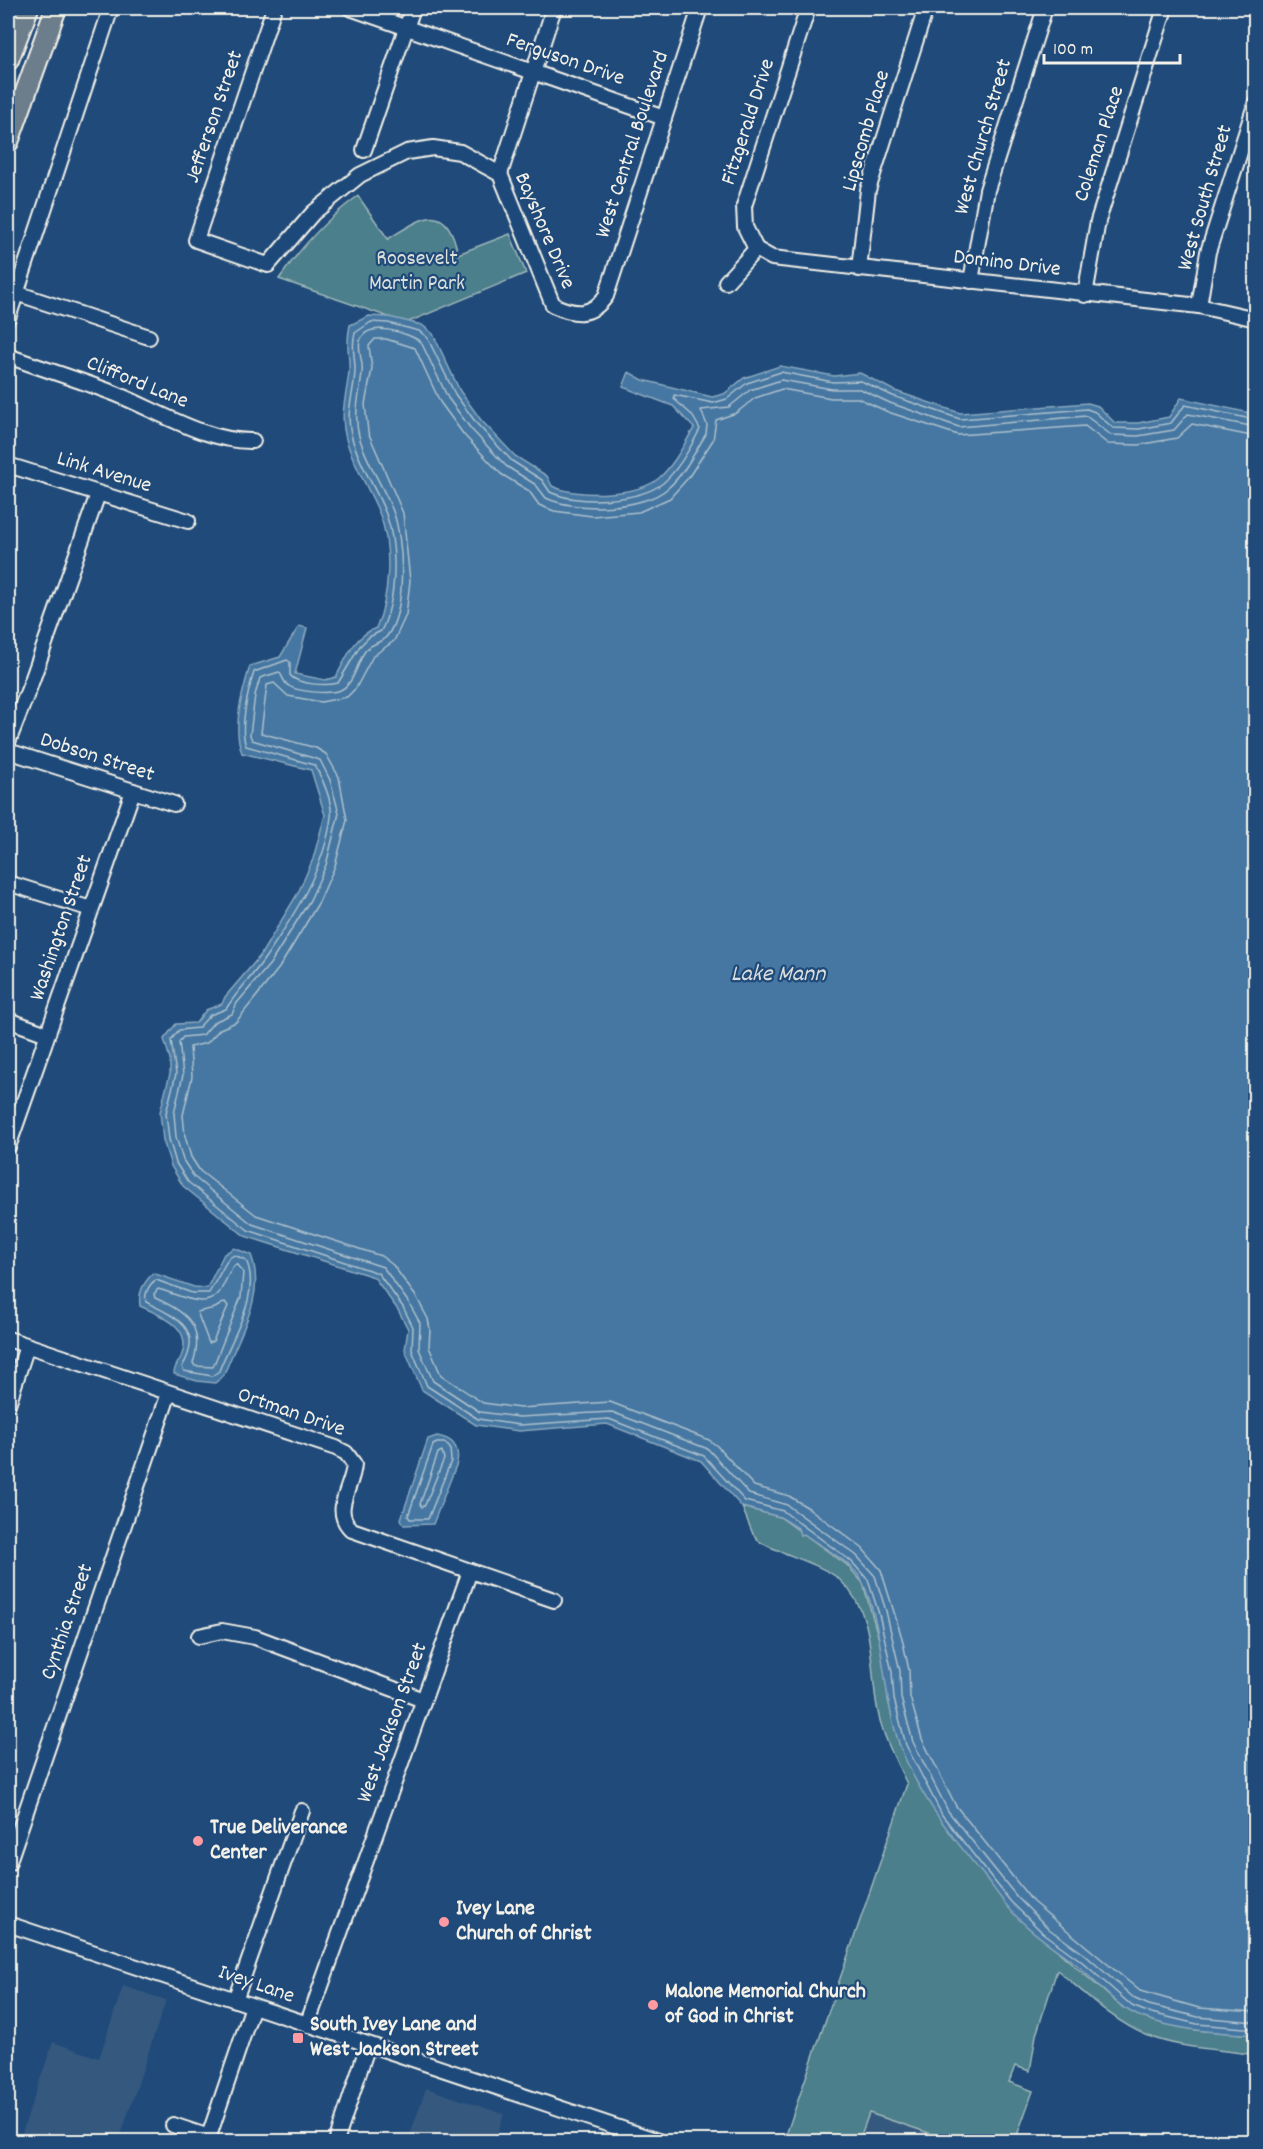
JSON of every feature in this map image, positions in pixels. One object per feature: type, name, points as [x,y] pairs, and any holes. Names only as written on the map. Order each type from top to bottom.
[{"type":"highway","points":[[8,60],[28,8]]},
{"type":"highway","points":[[8,142],[56,8]]},
{"type":"street","points":[[8,318],[111,8]]},
{"type":"street","name":"Jefferson Street","points":[[268,265],[196,240],[274,8]]},
{"type":"street","name":"Ferguson Drive","points":[[350,8],[664,118]]},
{"type":"street","points":[[364,150],[413,8]]},
{"type":"street","points":[[500,174],[554,8]]},
{"type":"street","name":"West Central Boulevard","points":[[606,296],[700,8]]},
{"type":"street","name":"Fitzgerald Drive","points":[[756,249],[745,227],[744,206],[808,8]]},
{"type":"street","name":"Lipscomb Place","points":[[859,269],[868,190],[926,8]]},
{"type":"street","name":"West Church Street","points":[[971,281],[987,190],[1046,8]]},
{"type":"street","name":"Coleman Place","points":[[1084,294],[1098,221],[1166,8]]},
{"type":"street","name":"West South Street","points":[[1199,306],[1208,252],[1256,102]]},
{"type":"street","name":"Bayshore Drive","points":[[268,265],[301,225],[360,175],[407,152],[433,148],[460,152],[500,174],[553,305],[570,313],[588,313],[598,308],[606,296]]},
{"type":"street","points":[[726,282],[756,249]]},
{"type":"street","name":"Domino Drive","points":[[756,249],[772,258],[1199,306],[1256,319]]},
{"type":"street","name":"Clifford Lane","points":[[16,293],[149,337]]},
{"type":"street","name":"Clifford Lane","points":[[8,356],[113,393],[158,411],[178,423],[253,441]]},
{"type":"street","name":"Link Avenue","points":[[8,465],[188,521]]},
{"type":"street","points":[[8,742],[98,494]]},
{"type":"street","name":"Dobson Street","points":[[8,751],[174,804]]},
{"type":"street","name":"Washington Street","points":[[8,1147],[133,791]]},
{"type":"street","points":[[8,882],[91,909]]},
{"type":"street","points":[[8,1020],[47,1034]]},
{"type":"street","name":"Ortman Drive","points":[[8,1339],[346,1453],[354,1464],[354,1473],[341,1514],[344,1524],[352,1530],[554,1600]]},
{"type":"street","points":[[8,1404],[27,1346]]},
{"type":"street","name":"Cynthia Street","points":[[8,1864],[169,1393]]},
{"type":"street","name":"West Jackson Street","points":[[307,2025],[470,1571]]},
{"type":"street","points":[[199,1636],[222,1631],[255,1637],[423,1700]]},
{"type":"street","points":[[235,2000],[302,1811]]},
{"type":"street","name":"Ivey Lane","points":[[8,1924],[662,2142]]},
{"type":"street","points":[[173,2125],[208,2139],[253,2007]]},
{"type":"street","points":[[336,2142],[368,2045]]},
{"type":"shaded area","points":[[123,1986],[166,2000],[119,2141],[19,2141],[53,2042],[99,2058]]},
{"type":"shaded area","points":[[426,2088],[504,2114],[495,2141],[408,2141]]},
{"type":"shaded area","points":[[869,2113],[933,2134],[930,2141],[859,2142]]},
{"type":"green space","name":"Roosevelt Martin Park","points":[[358,196],[388,239],[422,220],[432,218],[440,219],[447,225],[458,254],[510,234],[526,273],[406,323],[279,279],[315,234]]},
{"type":"green space","points":[[742,1507],[780,1517],[847,1565],[863,1583],[880,1643],[888,1700],[900,1747],[911,1768],[1060,1953],[1116,2002],[1145,2018],[1196,2030],[1255,2035],[1255,2055],[1186,2046],[1146,2035],[1111,2014],[1057,1970],[1036,2035],[1030,2071],[1015,2066],[1009,2082],[1033,2091],[1015,2141],[930,2141],[932,2134],[869,2113],[859,2141],[784,2141],[907,1784],[890,1749],[880,1721],[869,1641],[860,1608],[851,1593],[832,1574],[760,1542],[753,1534]]},
{"type":"water","name":"Lake Mann","points":[[369,316],[389,317],[422,325],[433,334],[460,391],[481,420],[515,456],[547,476],[552,486],[576,492],[623,492],[650,484],[669,467],[694,428],[673,406],[623,387],[629,372],[643,380],[712,397],[724,394],[744,378],[780,366],[834,376],[860,373],[895,391],[960,413],[1088,403],[1098,406],[1115,423],[1138,423],[1169,417],[1181,398],[1255,414],[1255,2035],[1185,2028],[1134,2014],[1116,2002],[1077,1965],[1031,1930],[1008,1908],[937,1815],[908,1764],[900,1746],[889,1706],[876,1623],[863,1583],[853,1568],[804,1534],[800,1535],[798,1528],[780,1517],[742,1507],[701,1461],[607,1424],[519,1431],[476,1425],[422,1390],[405,1350],[408,1329],[398,1310],[374,1277],[245,1236],[183,1186],[171,1166],[163,1140],[160,1112],[170,1074],[170,1059],[164,1039],[176,1024],[196,1023],[206,1010],[222,1004],[225,997],[260,956],[298,893],[313,859],[325,815],[311,770],[242,753],[238,721],[250,666],[280,657],[299,626],[307,628],[295,674],[325,680],[336,677],[357,642],[362,636],[376,628],[381,616],[388,572],[384,528],[349,449],[343,421],[349,371],[350,325]]},
{"type":"water","points":[[234,1248],[251,1255],[256,1286],[249,1316],[224,1375],[215,1383],[197,1381],[174,1374],[184,1347],[183,1338],[180,1330],[174,1324],[140,1306],[142,1288],[153,1273],[194,1287],[207,1288],[224,1254]]},
{"type":"water","points":[[437,1436],[454,1444],[458,1457],[457,1463],[433,1524],[404,1525],[401,1519],[428,1439]]},
{"type":"place","name":"True Deliverance Center","points":[[198,1841]]},
{"type":"place","name":"Ivey Lane Church of Christ","points":[[444,1922]]},
{"type":"place","name":"Malone Memorial Church of God in Christ","points":[[653,2005]]},
{"type":"place","name":"South Ivey Lane and West Jackson Street","points":[[298,2038]]}]
